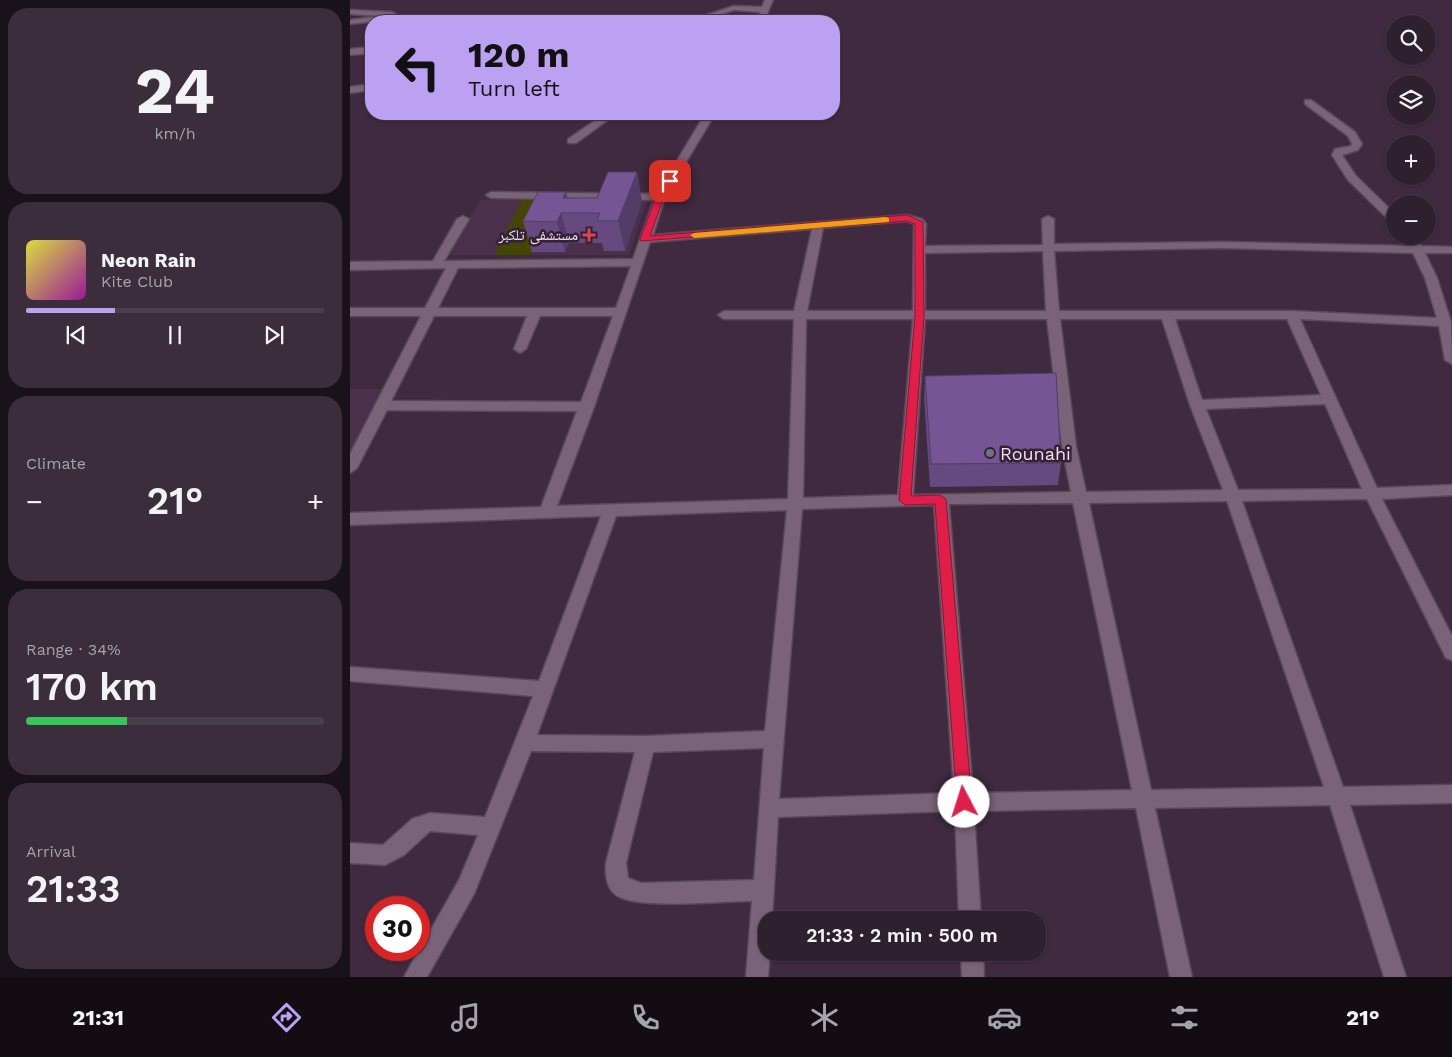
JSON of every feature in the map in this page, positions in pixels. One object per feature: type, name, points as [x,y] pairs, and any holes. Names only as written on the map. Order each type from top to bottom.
[{"type":"street","points":[[762,15],[769,0]]},
{"type":"street","points":[[711,15],[734,8],[764,10]]},
{"type":"street","points":[[350,12],[392,14],[390,15]]},
{"type":"street","points":[[350,22],[365,20]]},
{"type":"street","points":[[350,52],[365,51]]},
{"type":"street","points":[[350,90],[365,88]]},
{"type":"street","points":[[1308,102],[1352,134],[1357,144],[1354,148],[1339,151],[1337,155],[1352,178],[1386,209]]},
{"type":"street","points":[[572,141],[602,120]]},
{"type":"street","points":[[547,512],[587,407],[660,197],[706,120]]},
{"type":"street","points":[[491,195],[660,197]]},
{"type":"street","points":[[644,239],[912,218],[920,224],[918,392],[905,500]]},
{"type":"street","points":[[437,264],[463,219]]},
{"type":"street","points":[[1048,219],[1048,247],[1054,314],[1056,389],[1181,977]]},
{"type":"street","points":[[757,977],[774,739],[795,504],[800,314],[818,226]]},
{"type":"street","points":[[920,250],[1222,245],[1452,250]]},
{"type":"street","points":[[1416,245],[1420,250],[1450,340],[1452,360]]},
{"type":"street","points":[[350,266],[638,262]]},
{"type":"street","points":[[350,468],[454,264]]},
{"type":"street","points":[[350,312],[621,312]]},
{"type":"street","points":[[520,349],[535,312]]},
{"type":"street","points":[[1167,314],[1197,405],[1233,496],[1337,796],[1395,977]]},
{"type":"street","points":[[724,315],[1292,315],[1444,322]]},
{"type":"street","points":[[1292,315],[1372,494],[1452,653]]},
{"type":"street","points":[[1197,405],[1329,399]]},
{"type":"street","points":[[382,405],[587,407]]},
{"type":"street","points":[[350,519],[547,512],[610,512],[940,499],[1372,494],[1452,490]]},
{"type":"street","points":[[940,499],[964,802],[970,911]]},
{"type":"street","points":[[415,977],[467,887],[525,744],[543,689],[610,512]]},
{"type":"street","points":[[350,674],[543,689]]},
{"type":"street","points":[[525,744],[646,744],[774,739]]},
{"type":"street","points":[[646,744],[616,863],[615,874],[619,884],[628,892],[763,890]]},
{"type":"street","points":[[770,808],[964,802],[1452,794]]},
{"type":"street","points":[[350,853],[385,855],[397,848],[419,826],[430,822],[490,827]]},
{"type":"street","points":[[972,961],[973,977]]},
{"type":"shaded area","points":[[480,200],[647,200],[629,255],[449,255]]},
{"type":"shaded area","points":[[522,200],[614,200],[546,221],[530,255],[494,255]]},
{"type":"shaded area","points":[[350,389],[386,389],[350,459]]},
{"type":"building","points":[[608,172],[637,172],[618,221],[597,221],[600,213],[561,213],[557,222],[523,221],[538,192],[566,192],[563,198],[597,198]]},
{"type":"building","points":[[1056,373],[1061,463],[931,464],[925,376]]},
{"type":"slow traffic","points":[[694,235],[886,220]]},
{"type":"place","name":"مستشفى تلكبر","points":[[589,235]]},
{"type":"place","name":"Rounahi","points":[[990,453]]},
{"type":"route","points":[[670,181],[660,197],[644,239],[907,218],[912,218],[920,224],[919,316],[905,500],[940,499],[964,802]]}]
